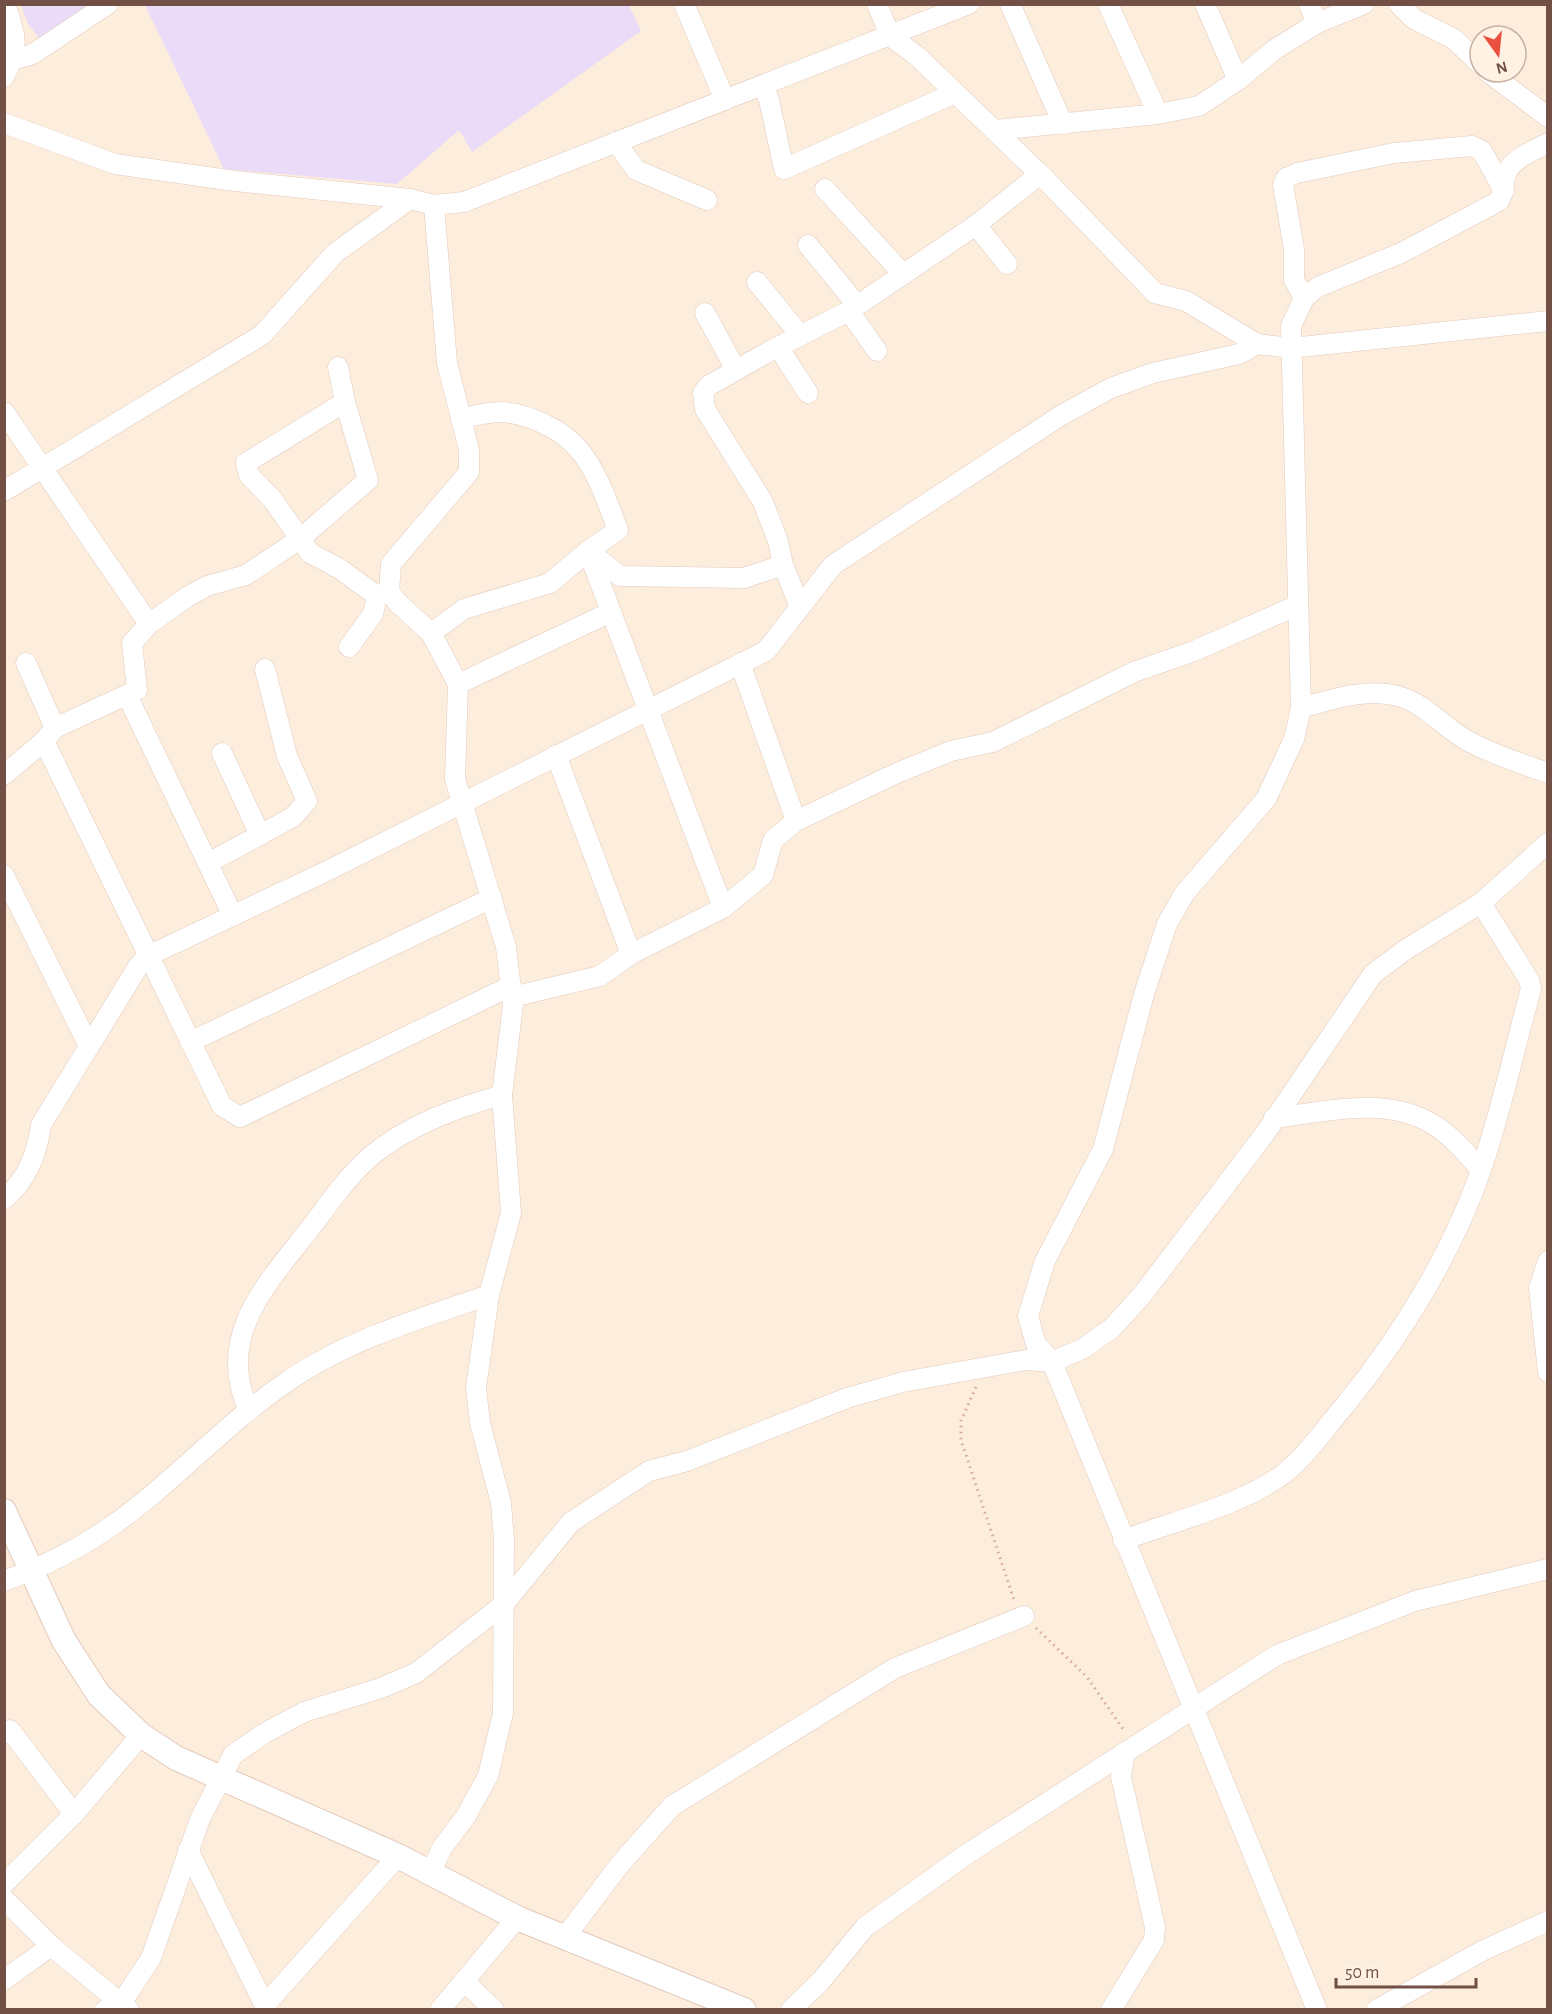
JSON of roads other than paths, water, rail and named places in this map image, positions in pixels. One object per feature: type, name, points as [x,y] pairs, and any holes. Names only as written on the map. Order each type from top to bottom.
[{"type":"street","points":[[5,4],[16,37],[9,69]]},
{"type":"street","points":[[9,69],[108,4]]},
{"type":"street","points":[[684,4],[725,100]]},
{"type":"street","points":[[878,4],[890,36],[917,56],[995,130],[1155,293],[1186,301],[1257,344],[1291,348],[1548,321]]},
{"type":"street","points":[[1010,4],[1063,124]]},
{"type":"street","points":[[1108,4],[1158,114]]},
{"type":"street","points":[[1205,4],[1238,80]]},
{"type":"street","points":[[1309,4],[1317,23]]},
{"type":"street","points":[[995,130],[1158,114],[1199,106],[1238,80],[1274,50],[1317,23],[1364,4]]},
{"type":"street","points":[[1399,4],[1414,19],[1454,39],[1468,52]]},
{"type":"street","points":[[4,123],[115,164],[235,181],[410,199],[434,205],[464,202],[890,36],[961,6]]},
{"type":"street","points":[[1504,84],[1548,117]]},
{"type":"street","points":[[763,85],[769,100],[784,169],[956,93]]},
{"type":"street","points":[[616,142],[636,170],[707,200]]},
{"type":"street","points":[[1317,2010],[1192,1710],[1052,1362],[1036,1344],[1028,1316],[1045,1260],[1103,1149],[1144,994],[1167,924],[1184,894],[1266,799],[1294,739],[1301,708],[1291,326],[1304,298],[1318,286],[1401,253],[1499,201],[1504,191],[1507,171],[1519,159],[1548,143]]},
{"type":"street","points":[[1304,298],[1294,280],[1294,249],[1283,185],[1286,178],[1297,173],[1394,153],[1472,146],[1482,151],[1504,191]]},
{"type":"street","points":[[801,607],[783,565],[778,541],[763,502],[705,409],[702,401],[703,393],[708,386],[778,346],[853,308],[976,225],[1040,174]]},
{"type":"street","points":[[825,189],[903,274]]},
{"type":"street","points":[[4,491],[262,334],[335,253],[410,199]]},
{"type":"street","points":[[349,647],[373,614],[383,594],[390,564],[469,472],[469,450],[447,363],[434,205]]},
{"type":"street","points":[[976,225],[1007,264]]},
{"type":"street","points":[[808,245],[853,308],[877,351]]},
{"type":"street","points":[[757,282],[800,335]]},
{"type":"street","points":[[705,313],[736,370]]},
{"type":"street","points":[[4,1198],[26,1172],[37,1153],[41,1125],[139,965],[148,956],[766,651],[784,632],[833,565],[1060,416],[1122,384],[1154,373],[1239,354],[1257,344]]},
{"type":"street","points":[[778,346],[808,393]]},
{"type":"street","points":[[4,776],[50,734],[137,690],[132,643],[149,624],[207,586],[246,575],[300,539],[368,480],[345,402],[338,367]]},
{"type":"street","points":[[345,402],[246,463],[249,475],[273,500],[310,553],[398,603],[431,633],[458,684],[455,779],[506,947],[513,1005],[502,1095],[511,1213],[489,1294],[476,1388],[480,1423],[501,1503],[504,1540],[503,1713],[488,1776],[466,1816],[442,1848],[431,1872]]},
{"type":"street","points":[[4,412],[149,624]]},
{"type":"street","points":[[431,633],[464,609],[550,583],[588,551],[618,530],[603,492],[581,452],[567,437],[532,420],[504,412],[486,413],[461,419]]},
{"type":"street","points":[[588,551],[621,576],[744,578],[783,565]]},
{"type":"street","points":[[588,551],[723,908]]},
{"type":"street","points":[[26,663],[50,734],[148,956],[222,1106],[240,1117],[511,992],[600,976],[632,954],[723,908],[763,875],[773,840],[796,821],[897,773],[951,751],[993,741],[1134,672],[1194,651],[1298,605]]},
{"type":"street","points":[[458,684],[611,612]]},
{"type":"street","points":[[740,663],[796,821]]},
{"type":"street","points":[[208,863],[293,817],[308,801],[287,756],[265,669]]},
{"type":"street","points":[[127,695],[233,916]]},
{"type":"street","points":[[1301,708],[1349,695],[1401,697],[1424,709],[1446,728],[1471,743],[1548,773]]},
{"type":"street","points":[[222,753],[260,835]]},
{"type":"street","points":[[556,755],[632,954]]},
{"type":"street","points":[[4,1899],[51,1946],[119,2007],[151,1958],[188,1850],[233,1755],[263,1734],[304,1712],[381,1688],[416,1673],[504,1604],[571,1522],[649,1471],[687,1461],[847,1398],[903,1382],[1026,1360],[1052,1362],[1084,1348],[1112,1328],[1143,1294],[1274,1118],[1373,974],[1405,950],[1481,903],[1548,843]]},
{"type":"street","points":[[4,875],[89,1046]]},
{"type":"street","points":[[190,1042],[492,898]]},
{"type":"street","points":[[1123,1540],[1257,1491],[1284,1473],[1307,1451],[1378,1364],[1409,1317],[1459,1224],[1481,1170],[1531,989],[1529,980],[1481,903]]},
{"type":"street","points":[[249,1411],[242,1396],[238,1354],[247,1314],[341,1185],[372,1155],[432,1119],[502,1095]]},
{"type":"street","points":[[1274,1118],[1376,1106],[1405,1113],[1433,1125],[1456,1143],[1481,1170]]},
{"type":"street","points":[[1548,1261],[1539,1288],[1548,1372]]},
{"type":"street","points":[[4,1581],[30,1572],[84,1544],[116,1523],[249,1411],[313,1364],[382,1332],[489,1294]]},
{"type":"street","points":[[4,1511],[30,1572],[64,1641],[99,1695],[141,1735],[176,1758],[398,1856],[517,1918],[744,2010]]},
{"type":"street","points":[[791,2010],[820,1982],[865,1927],[967,1854],[1278,1655],[1415,1601],[1548,1569]]},
{"type":"street","points":[[565,1937],[621,1863],[672,1806],[895,1668],[1024,1616]]},
{"type":"street","points":[[4,1734],[10,1730],[74,1814]]},
{"type":"street","points":[[4,1884],[74,1814],[141,1735]]},
{"type":"street","points":[[1112,2010],[1154,1940],[1155,1928],[1121,1777],[1130,1749]]},
{"type":"street","points":[[188,1850],[266,2007],[398,1856]]},
{"type":"street","points":[[440,2010],[517,1918]]},
{"type":"street","points":[[1376,2010],[1482,1951],[1548,1921]]},
{"type":"street","points":[[4,1980],[51,1946]]},
{"type":"street","points":[[465,1982],[494,2010]]}]
